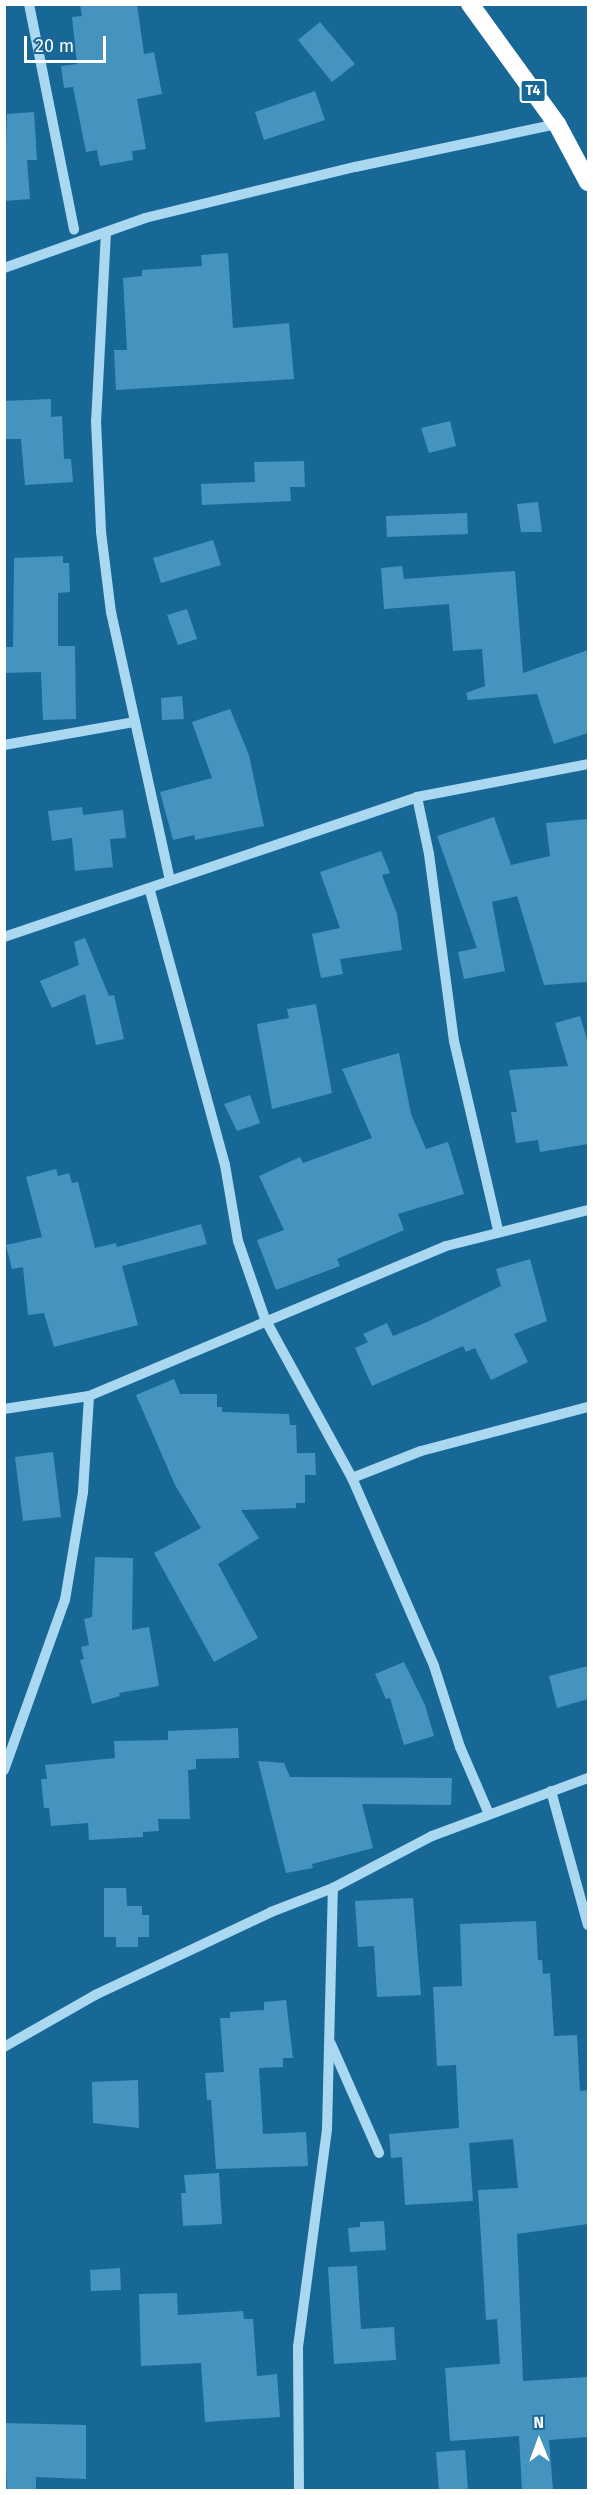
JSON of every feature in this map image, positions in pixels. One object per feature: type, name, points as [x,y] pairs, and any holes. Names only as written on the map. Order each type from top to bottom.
[{"type":"highway","name":"T4","points":[[470,4],[557,124],[588,182]]},
{"type":"street","points":[[29,4],[74,230]]},
{"type":"street","points":[[4,268],[145,218],[355,167],[557,124]]},
{"type":"street","points":[[106,232],[96,421],[101,532],[111,612],[170,881]]},
{"type":"street","points":[[4,745],[135,723]]},
{"type":"street","points":[[4,937],[150,891],[170,881],[417,796],[588,764]]},
{"type":"street","points":[[417,796],[429,854],[454,1041],[498,1230]]},
{"type":"street","points":[[150,891],[225,1165],[238,1241],[265,1319],[352,1478],[434,1666],[460,1748],[489,1814]]},
{"type":"street","points":[[4,1409],[89,1396],[265,1319],[436,1249],[498,1230],[588,1210]]},
{"type":"street","points":[[4,1770],[65,1600],[83,1492],[89,1396]]},
{"type":"street","points":[[352,1478],[421,1451],[588,1407]]},
{"type":"street","points":[[4,2048],[106,1990],[271,1912],[333,1888],[432,1836],[588,1778]]},
{"type":"street","points":[[551,1791],[588,1925]]},
{"type":"street","points":[[299,2490],[298,2347],[327,2129],[333,1888]]},
{"type":"street","points":[[330,2041],[379,2153]]},
{"type":"building","points":[[80,4],[137,4],[144,54],[154,52],[162,94],[137,99],[146,149],[132,151],[133,160],[100,166],[97,150],[86,152],[73,87],[64,88],[61,66],[77,64],[72,17],[82,16]]},
{"type":"building","points":[[320,22],[355,64],[332,82],[298,40]]},
{"type":"building","points":[[315,91],[325,120],[264,140],[255,112]]},
{"type":"building","points":[[34,112],[37,160],[27,160],[30,199],[4,201],[7,114]]},
{"type":"building","points":[[228,253],[233,328],[289,323],[294,379],[116,390],[114,350],[127,350],[123,278],[142,276],[142,270],[202,266],[201,255]]},
{"type":"building","points":[[51,399],[51,417],[62,416],[64,459],[71,459],[73,482],[25,485],[21,439],[4,439],[4,401]]},
{"type":"building","points":[[450,421],[456,446],[429,453],[421,428]]},
{"type":"building","points":[[304,461],[305,487],[290,487],[291,501],[202,505],[201,484],[255,482],[254,462]]},
{"type":"building","points":[[538,502],[542,532],[521,532],[517,504]]},
{"type":"building","points":[[467,513],[468,534],[387,537],[386,516]]},
{"type":"building","points":[[213,540],[221,565],[161,583],[153,558]]},
{"type":"building","points":[[63,556],[63,563],[69,563],[70,592],[58,593],[58,646],[75,646],[76,719],[43,720],[41,672],[4,673],[4,647],[13,647],[14,558]]},
{"type":"building","points":[[402,566],[404,579],[515,571],[523,673],[588,650],[588,733],[554,744],[537,694],[468,700],[466,693],[485,686],[482,649],[453,651],[449,604],[384,609],[381,568]]},
{"type":"building","points":[[187,609],[197,639],[178,645],[167,615]]},
{"type":"building","points":[[182,696],[184,719],[162,720],[161,698]]},
{"type":"building","points":[[230,709],[249,755],[264,826],[195,840],[194,835],[173,840],[160,792],[212,778],[192,722]]},
{"type":"building","points":[[82,807],[83,815],[123,810],[126,838],[110,839],[113,867],[75,871],[72,838],[52,841],[48,811]]},
{"type":"building","points":[[494,817],[511,865],[550,856],[546,823],[588,819],[588,982],[544,985],[517,896],[492,902],[505,971],[464,979],[458,952],[477,948],[437,836]]},
{"type":"building","points":[[381,851],[390,873],[382,875],[397,914],[402,950],[340,959],[343,974],[321,978],[312,934],[340,928],[320,872]]},
{"type":"building","points":[[85,938],[109,996],[114,995],[124,1039],[96,1045],[85,994],[52,1008],[40,981],[79,965],[74,942]]},
{"type":"building","points":[[316,1004],[332,1093],[272,1109],[257,1024],[289,1018],[287,1009]]},
{"type":"building","points":[[580,1016],[588,1043],[588,1144],[540,1152],[538,1140],[516,1143],[511,1112],[517,1112],[509,1070],[568,1066],[555,1023]]},
{"type":"building","points":[[399,1053],[411,1114],[426,1149],[448,1142],[464,1194],[398,1214],[404,1230],[337,1259],[340,1266],[276,1290],[257,1240],[284,1230],[259,1176],[300,1157],[303,1163],[372,1138],[342,1069]]},
{"type":"building","points":[[250,1095],[260,1123],[237,1131],[224,1104]]},
{"type":"building","points":[[56,1169],[58,1176],[69,1173],[72,1183],[78,1182],[95,1248],[116,1243],[117,1247],[201,1224],[207,1244],[122,1266],[138,1325],[54,1347],[44,1313],[28,1315],[23,1267],[12,1269],[6,1245],[42,1237],[26,1177]]},
{"type":"building","points":[[530,1259],[547,1321],[514,1334],[528,1362],[491,1380],[475,1348],[466,1352],[463,1346],[372,1386],[355,1348],[368,1342],[363,1334],[387,1323],[393,1336],[427,1322],[501,1286],[496,1269]]},
{"type":"building","points":[[174,1379],[180,1394],[217,1394],[217,1407],[222,1407],[222,1412],[289,1414],[290,1425],[296,1425],[297,1453],[315,1453],[316,1475],[305,1475],[305,1503],[296,1503],[296,1508],[241,1510],[259,1538],[218,1564],[258,1638],[214,1662],[154,1553],[201,1528],[175,1485],[136,1395]]},
{"type":"building","points":[[53,1452],[61,1517],[23,1521],[15,1457]]},
{"type":"building","points":[[95,1557],[133,1558],[132,1630],[149,1627],[159,1686],[119,1693],[120,1696],[92,1704],[80,1660],[84,1659],[81,1647],[89,1645],[84,1619],[92,1617]]},
{"type":"building","points":[[404,1662],[425,1705],[434,1736],[404,1745],[390,1698],[386,1699],[375,1674]]},
{"type":"building","points":[[588,1666],[588,1699],[557,1708],[549,1676]]},
{"type":"building","points":[[238,1728],[239,1758],[196,1759],[196,1769],[188,1770],[190,1819],[158,1819],[159,1831],[143,1832],[143,1837],[89,1840],[88,1823],[51,1826],[49,1808],[44,1808],[41,1779],[47,1779],[45,1765],[115,1758],[114,1741],[168,1740],[168,1731]]},
{"type":"building","points":[[258,1761],[284,1763],[290,1777],[452,1778],[451,1805],[362,1804],[373,1848],[312,1864],[313,1868],[286,1873]]},
{"type":"building","points":[[104,1888],[126,1888],[127,1906],[142,1906],[142,1915],[149,1915],[149,1937],[138,1937],[138,1947],[116,1947],[116,1937],[104,1937]]},
{"type":"building","points":[[413,1898],[421,1995],[377,1997],[374,1946],[358,1947],[355,1901]]},
{"type":"building","points":[[536,1921],[538,1960],[542,1960],[543,1974],[550,1973],[554,2036],[577,2035],[580,2091],[588,2090],[588,2224],[517,2234],[523,2381],[588,2377],[588,2437],[549,2440],[553,2490],[522,2490],[519,2436],[450,2441],[445,2368],[500,2364],[497,2319],[486,2320],[478,2190],[518,2188],[513,2139],[469,2143],[473,2201],[405,2205],[402,2157],[391,2158],[389,2134],[459,2128],[456,2065],[437,2066],[433,1987],[462,1986],[460,1924]]},
{"type":"building","points":[[286,2000],[293,2058],[283,2058],[283,2067],[259,2068],[263,2134],[306,2132],[308,2166],[216,2169],[211,2100],[207,2100],[205,2073],[224,2072],[220,2018],[230,2018],[230,2012],[264,2010],[264,2002]]},
{"type":"building","points":[[138,2080],[139,2128],[93,2123],[92,2082]]},
{"type":"building","points":[[219,2173],[222,2224],[183,2226],[181,2193],[186,2193],[184,2175]]},
{"type":"building","points":[[384,2221],[386,2250],[350,2252],[348,2228],[360,2227],[360,2222]]},
{"type":"building","points":[[357,2266],[361,2329],[394,2327],[396,2360],[334,2364],[328,2267]]},
{"type":"building","points":[[120,2268],[121,2290],[91,2291],[90,2270]]},
{"type":"building","points":[[177,2293],[178,2315],[243,2311],[244,2319],[253,2319],[257,2376],[277,2374],[280,2417],[205,2422],[201,2363],[141,2366],[139,2294]]},
{"type":"building","points":[[4,2423],[86,2425],[86,2479],[36,2477],[36,2490],[7,2490]]},
{"type":"building","points":[[465,2450],[468,2490],[439,2490],[436,2452]]}]
